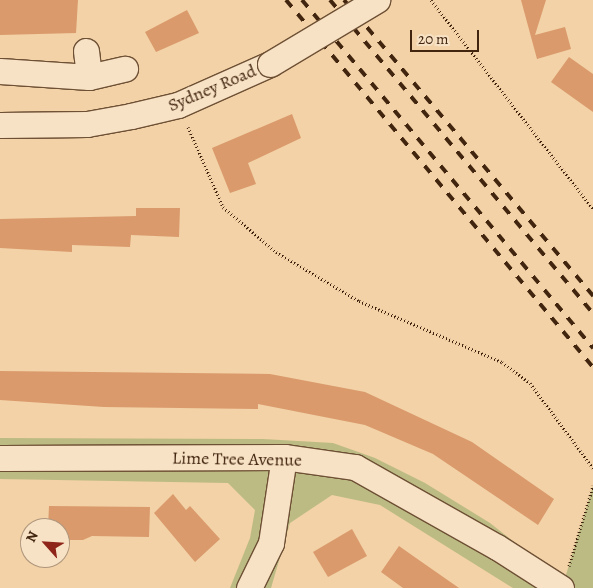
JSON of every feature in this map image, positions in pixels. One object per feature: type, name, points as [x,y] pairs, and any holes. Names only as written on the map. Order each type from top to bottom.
[{"type":"street","name":"Sydney Road","points":[[0,125],[87,124],[178,105],[270,64],[378,0]]},
{"type":"street","points":[[86,51],[89,77]]},
{"type":"street","points":[[0,71],[89,77],[125,69]]},
{"type":"street","points":[[250,588],[271,543],[284,457]]},
{"type":"street","name":"Lime Tree Avenue","points":[[0,458],[284,457],[355,467],[497,547],[564,579]]},
{"type":"path","points":[[431,0],[593,209]]},
{"type":"path","points":[[178,105],[223,207],[276,252],[359,301],[502,362],[530,383],[593,468]]},
{"type":"path","points":[[564,579],[593,486]]},
{"type":"shaded area","points":[[0,438],[263,439],[333,443],[375,458],[425,483],[490,523],[523,549],[561,588],[513,588],[380,505],[332,495],[290,523],[271,588],[230,588],[250,538],[255,510],[228,483],[0,479]]},
{"type":"shaded area","points":[[593,486],[593,588],[562,588]]},
{"type":"building","points":[[0,0],[78,0],[76,33],[0,35]]},
{"type":"building","points":[[521,0],[546,0],[535,35],[565,27],[571,49],[537,59]]},
{"type":"building","points":[[187,10],[199,33],[156,52],[145,32]]},
{"type":"building","points":[[569,57],[593,74],[593,112],[551,82]]},
{"type":"building","points":[[292,114],[301,138],[248,163],[256,184],[230,193],[212,148]]},
{"type":"building","points":[[136,208],[180,208],[179,237],[131,235],[130,247],[72,245],[72,252],[0,248],[0,219],[136,216]]},
{"type":"building","points":[[0,371],[270,374],[365,392],[472,442],[554,499],[538,525],[433,454],[365,425],[258,404],[258,409],[104,407],[0,400]]},
{"type":"building","points":[[173,494],[186,510],[190,506],[220,539],[195,562],[154,513]]},
{"type":"building","points":[[49,506],[150,507],[149,537],[92,536],[83,540],[70,540],[70,518],[48,518]]},
{"type":"building","points":[[352,529],[367,556],[328,577],[313,552]]},
{"type":"building","points":[[399,546],[459,588],[403,588],[381,572]]},
{"type":"railway","points":[[286,0],[593,367]]},
{"type":"railway","points":[[302,0],[593,348]]},
{"type":"railway","points":[[330,0],[593,313]]},
{"type":"railway","points":[[344,0],[593,296]]}]
